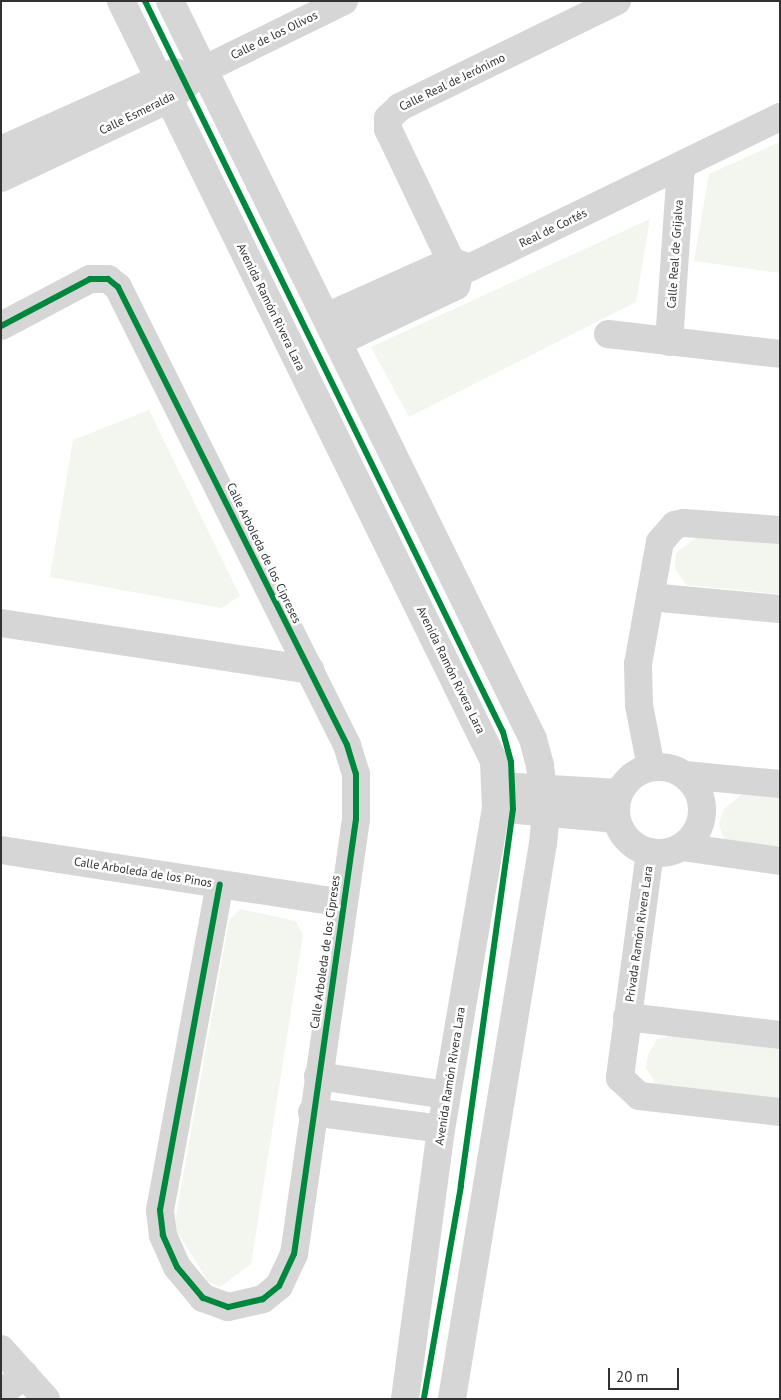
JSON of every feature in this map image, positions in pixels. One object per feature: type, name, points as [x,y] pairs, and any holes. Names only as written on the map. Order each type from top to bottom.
[{"type":"street","name":"Avenida Ramón Rivera Lara","points":[[121,1],[484,738],[496,797],[446,1095],[406,1399]]},
{"type":"street","points":[[170,1],[533,739],[545,800],[452,1399]]},
{"type":"street","name":"Calle de los Olivos","points":[[203,70],[344,1]]},
{"type":"street","name":"Calle Real de Jerónimo","points":[[457,263],[388,130],[388,118],[400,106],[617,1]]},
{"type":"street","name":"Calle Esmeralda","points":[[1,150],[163,88],[203,70]]},
{"type":"street","name":"Calle Esmeralda","points":[[1,178],[163,88]]},
{"type":"street","name":"Real de Cortés","points":[[326,317],[457,263],[469,268],[780,117]]},
{"type":"street","name":"Calle Real de Grijalva","points":[[669,342],[681,166]]},
{"type":"street","points":[[338,342],[456,286],[457,263]]},
{"type":"street","name":"Calle Arboleda de los Cipreses","points":[[1,326],[90,279],[108,279],[118,287],[347,744],[356,774],[356,819],[312,1112],[294,1254],[279,1286],[247,1306],[213,1303],[177,1267],[163,1235],[160,1210],[220,884]]},
{"type":"street","points":[[608,334],[780,354]]},
{"type":"street","points":[[651,767],[639,705],[638,664],[660,542],[675,525],[780,530]]},
{"type":"street","points":[[650,598],[780,609]]},
{"type":"street","points":[[1,622],[310,670]]},
{"type":"street","points":[[780,784],[685,775],[651,767],[632,776],[619,793],[617,819],[629,840],[650,852],[682,847],[780,861]]},
{"type":"street","points":[[682,847],[695,832],[702,816],[699,793],[685,775]]},
{"type":"street","points":[[496,797],[545,800],[619,793]]},
{"type":"street","points":[[545,800],[617,819]]},
{"type":"street","name":"Calle Arboleda de los Pinos","points":[[1,850],[343,903]]},
{"type":"street","name":"Privada Ramón Rivera Lara","points":[[650,852],[620,1078],[631,1091],[780,1112]]},
{"type":"street","name":"Privada Ramón Rivera Lara","points":[[627,1017],[780,1035]]},
{"type":"street","points":[[318,1076],[446,1095]]},
{"type":"street","points":[[312,1112],[441,1129]]},
{"type":"street","points":[[1,1349],[46,1399]]},
{"type":"street","points":[[1,1393],[25,1375]]},
{"type":"shaded area","points":[[780,142],[780,273],[694,261],[709,174]]},
{"type":"shaded area","points":[[650,219],[636,302],[409,417],[371,347]]},
{"type":"shaded area","points":[[149,410],[240,596],[221,608],[50,577],[73,440]]},
{"type":"shaded area","points":[[701,534],[780,542],[780,594],[686,585],[675,568],[676,553]]},
{"type":"shaded area","points":[[742,794],[780,797],[780,848],[731,843],[723,837],[719,823],[724,809]]},
{"type":"shaded area","points":[[240,909],[296,921],[303,935],[251,1264],[220,1287],[208,1281],[174,1227],[229,921]]},
{"type":"shaded area","points":[[671,1035],[780,1046],[780,1101],[657,1086],[646,1068],[648,1054],[657,1040]]},
{"type":"cycle path","points":[[145,1],[503,732],[511,762],[513,809],[461,1186],[424,1399]]},
{"type":"cycle path","points":[[1,326],[90,279],[108,279],[118,287],[347,745],[356,774],[356,819],[294,1254],[279,1286],[263,1299],[228,1307],[203,1298],[177,1267],[163,1235],[160,1210],[220,884]]}]
